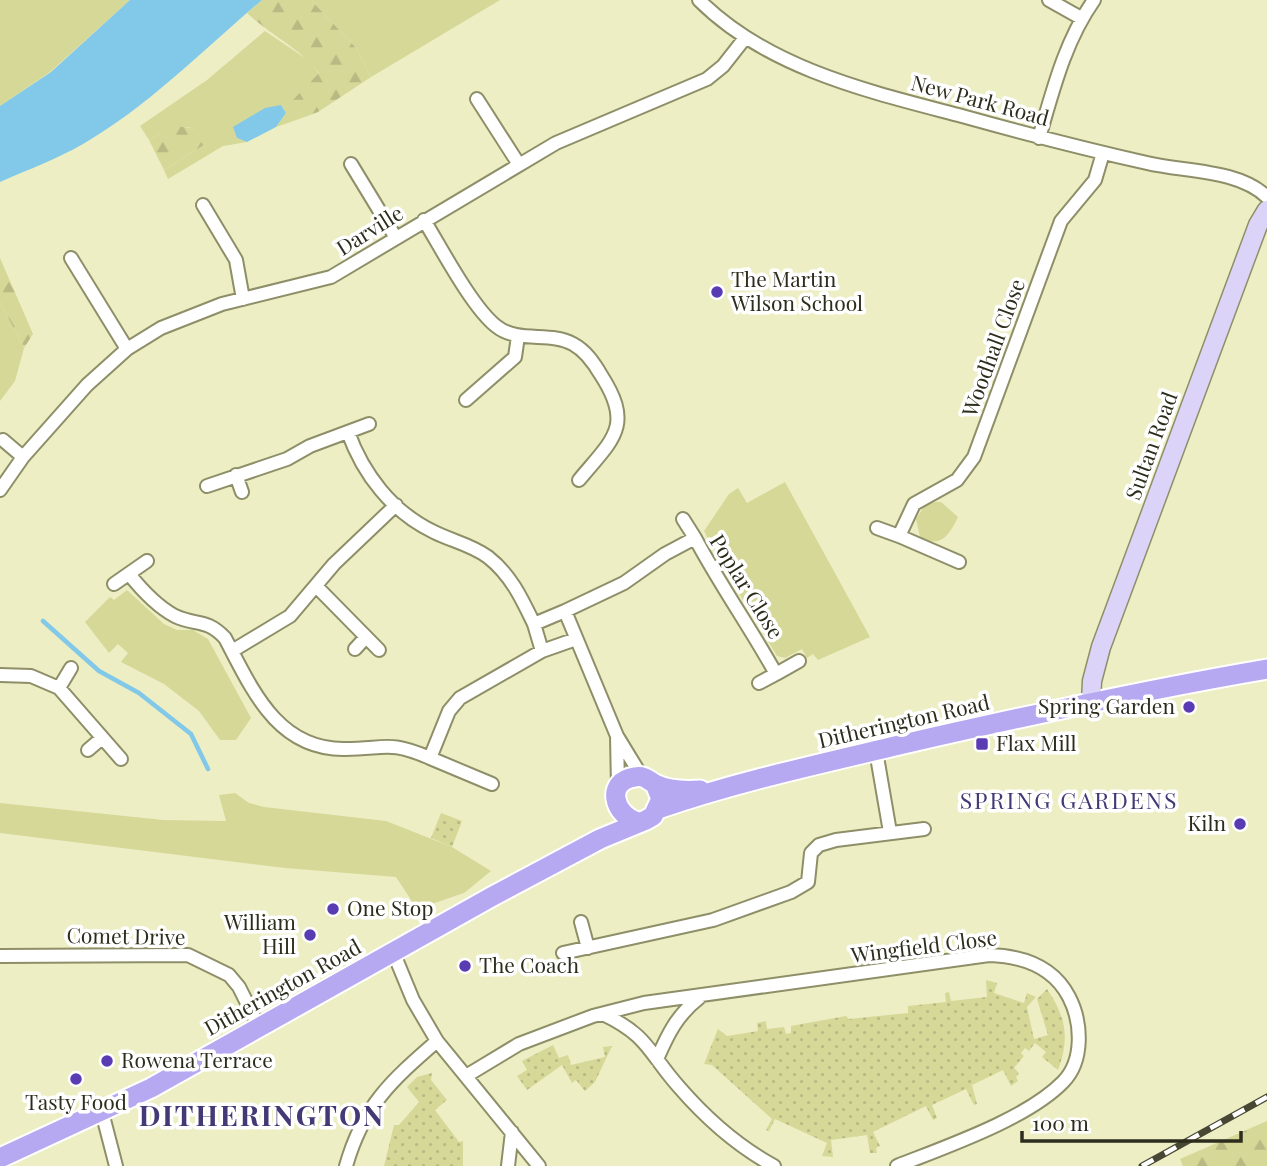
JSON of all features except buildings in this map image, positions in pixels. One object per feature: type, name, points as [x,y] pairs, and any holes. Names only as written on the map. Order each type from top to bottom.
[{"type":"main road","name":"Ditherington Road","points":[[0,1158],[102,1112],[394,954],[449,920],[583,849],[653,816],[658,808],[876,751],[1091,702],[1267,669]]},
{"type":"main road","name":"Ditherington Road","points":[[583,849],[617,796],[633,777],[690,791],[727,788]]},
{"type":"main road","points":[[648,780],[661,800],[658,808]]},
{"type":"main road","points":[[617,796],[620,813],[638,822]]},
{"type":"street","name":"New Park Road","points":[[699,0],[744,38],[838,80],[1039,138],[1240,181],[1258,188],[1267,197]]},
{"type":"street","points":[[1049,0],[1081,18]]},
{"type":"street","points":[[1039,138],[1065,57],[1081,18],[1094,0]]},
{"type":"street","name":"Darville","points":[[0,491],[23,457],[87,385],[127,349],[161,328],[243,299],[331,277],[518,163],[556,143],[707,79],[723,66],[744,38]]},
{"type":"street","points":[[477,99],[518,163]]},
{"type":"street","name":"Woodhall Close","points":[[898,536],[914,504],[957,480],[974,457],[1061,221],[1095,180],[1102,153]]},
{"type":"street","points":[[351,164],[396,238]]},
{"type":"street","points":[[203,205],[236,260],[243,299]]},
{"type":"street","name":"Sultan Road","points":[[1091,702],[1092,681],[1101,647],[1255,233],[1267,210]]},
{"type":"street","points":[[424,220],[478,305],[496,327],[518,336],[572,343],[591,358],[613,393],[620,422],[611,442],[579,480]]},
{"type":"street","points":[[71,258],[127,349]]},
{"type":"street","points":[[466,400],[515,357],[518,336]]},
{"type":"street","points":[[207,486],[287,459],[310,446],[369,424]]},
{"type":"street","points":[[348,432],[362,466],[396,505],[420,524],[488,557],[512,582],[534,624],[542,652]]},
{"type":"street","points":[[3,440],[23,457]]},
{"type":"street","points":[[236,475],[242,492]]},
{"type":"street","points":[[232,651],[279,626],[396,505]]},
{"type":"street","points":[[683,519],[695,538]]},
{"type":"street","points":[[877,528],[959,562]]},
{"type":"street","name":"Poplar Close","points":[[534,624],[624,583],[665,554],[695,538],[725,593],[741,612],[776,674]]},
{"type":"street","points":[[114,584],[147,561]]},
{"type":"street","points":[[129,574],[175,616],[207,623],[216,629],[232,651],[262,707],[295,736],[322,747],[340,750],[402,746],[492,784]]},
{"type":"street","points":[[316,586],[379,650]]},
{"type":"street","points":[[565,611],[617,736],[648,780]]},
{"type":"street","points":[[355,649],[366,637]]},
{"type":"street","points":[[430,758],[449,711],[460,698],[542,652],[576,639]]},
{"type":"street","name":"Poplar Close","points":[[759,683],[799,661]]},
{"type":"street","points":[[60,688],[71,668]]},
{"type":"street","points":[[0,675],[31,676],[60,688],[121,759]]},
{"type":"street","points":[[617,736],[617,796]]},
{"type":"street","points":[[88,750],[102,738]]},
{"type":"street","points":[[876,751],[890,832]]},
{"type":"street","points":[[563,953],[713,920],[791,892],[804,886],[809,879],[809,858],[819,845],[836,839],[924,828]]},
{"type":"street","points":[[582,922],[588,948]]},
{"type":"street","points":[[394,954],[413,1000],[437,1041],[539,1166]]},
{"type":"street","name":"Comet Drive","points":[[0,956],[188,955],[229,975],[239,987],[259,1027]]},
{"type":"street","name":"Wingfield Close","points":[[466,1076],[519,1044],[603,1014],[645,1003],[989,955],[1027,960],[1061,983],[1071,1000],[1078,1031],[1077,1062],[1065,1081],[1025,1110],[897,1166]]},
{"type":"street","points":[[657,1059],[670,1029],[683,1010],[702,996]]},
{"type":"street","points":[[603,1014],[643,1037],[657,1059],[704,1112],[735,1140],[774,1166]]},
{"type":"street","points":[[346,1166],[355,1135],[366,1113],[393,1082],[437,1041]]},
{"type":"street","points":[[102,1112],[116,1166]]},
{"type":"street","points":[[508,1166],[512,1132]]},
{"type":"green space","points":[[0,0],[130,0],[50,72],[0,106]]},
{"type":"green space","points":[[262,0],[311,0],[357,49],[371,77],[318,112],[302,118],[289,104],[319,73],[303,56],[247,13]]},
{"type":"green space","points":[[311,0],[500,0],[371,77],[357,49]]},
{"type":"green space","points":[[265,31],[311,62],[319,74],[290,104],[302,118],[276,127],[286,113],[281,105],[237,138],[247,142],[223,146],[168,179],[164,170],[204,145],[201,131],[180,127],[149,140],[140,126],[207,80]]},
{"type":"green space","points":[[175,126],[207,130],[204,145],[164,170],[149,140]]},
{"type":"green space","points":[[0,258],[33,334],[24,348],[0,302]]},
{"type":"green space","points":[[0,302],[24,348],[15,381],[0,401]]},
{"type":"green space","points":[[785,482],[870,637],[818,660],[813,654],[807,658],[802,649],[785,658],[777,656],[704,531],[729,494],[738,488],[747,503]]},
{"type":"green space","points":[[941,502],[958,517],[948,534],[939,541],[920,537],[916,519],[925,505]]},
{"type":"green space","points":[[127,590],[164,624],[177,630],[193,630],[208,639],[251,718],[236,740],[220,740],[199,711],[164,684],[121,662],[128,653],[118,644],[109,653],[85,622],[110,597],[114,600]]},
{"type":"green space","points":[[235,793],[249,803],[264,807],[386,821],[452,847],[491,871],[464,893],[417,909],[396,877],[285,868],[0,833],[0,803],[163,820],[226,821],[219,795]]},
{"type":"green space","points":[[441,813],[462,821],[452,847],[431,838]]},
{"type":"green space","points":[[986,980],[997,983],[994,993],[1024,1003],[1027,993],[1036,997],[1027,1007],[1034,1039],[1048,1035],[1037,999],[1047,989],[1062,1018],[1064,1028],[1064,1048],[1058,1070],[1042,1057],[1046,1052],[1035,1043],[1029,1051],[1025,1048],[1021,1053],[1024,1056],[1014,1068],[1019,1073],[1016,1077],[1018,1081],[1011,1086],[1003,1070],[972,1085],[977,1104],[974,1105],[966,1089],[932,1105],[937,1118],[933,1120],[926,1106],[873,1132],[880,1146],[876,1148],[877,1153],[870,1153],[867,1135],[831,1140],[833,1157],[822,1156],[827,1143],[775,1119],[769,1131],[766,1130],[772,1119],[712,1065],[704,1064],[718,1029],[727,1036],[758,1031],[757,1023],[766,1021],[767,1029],[784,1027],[786,1034],[791,1033],[791,1026],[846,1016],[849,1019],[908,1013],[908,1006],[946,1002],[945,993],[949,992],[951,1001],[987,997]]},
{"type":"green space","points":[[553,1045],[559,1058],[568,1055],[571,1065],[605,1057],[603,1047],[612,1046],[595,1082],[585,1091],[576,1080],[572,1083],[562,1065],[527,1090],[517,1076],[527,1070],[522,1061]]},
{"type":"green space","points":[[432,1073],[431,1080],[447,1100],[435,1110],[459,1142],[463,1141],[463,1166],[384,1166],[394,1125],[399,1125],[419,1102],[407,1087],[417,1077]]},
{"type":"green space","points":[[1267,1121],[1267,1166],[1183,1166],[1180,1159]]},
{"type":"water","points":[[130,0],[262,0],[176,76],[107,129],[63,155],[0,182],[0,106],[51,72]]},
{"type":"water","points":[[281,105],[286,113],[276,127],[247,142],[237,138],[233,127],[265,108]]},
{"type":"waterway","points":[[43,621],[99,671],[139,693],[191,734],[208,769]]},
{"type":"railway","points":[[1142,1166],[1267,1097]]},
{"type":"place","name":"The Martin Wilson School","points":[[717,292]]},
{"type":"place","name":"Spring Garden","points":[[1189,707]]},
{"type":"place","name":"Flax Mill","points":[[982,744]]},
{"type":"place","name":"Kiln","points":[[1240,824]]},
{"type":"place","name":"One Stop","points":[[333,909]]},
{"type":"place","name":"William Hill","points":[[310,935]]},
{"type":"place","name":"The Coach","points":[[465,966]]},
{"type":"place","name":"Rowena Terrace","points":[[107,1061]]},
{"type":"place","name":"Tasty Food","points":[[76,1079]]},
{"type":"district","name":"SPRING GARDENS","points":[[1069,801]]},
{"type":"district","name":"DITHERINGTON","points":[[262,1116]]}]
